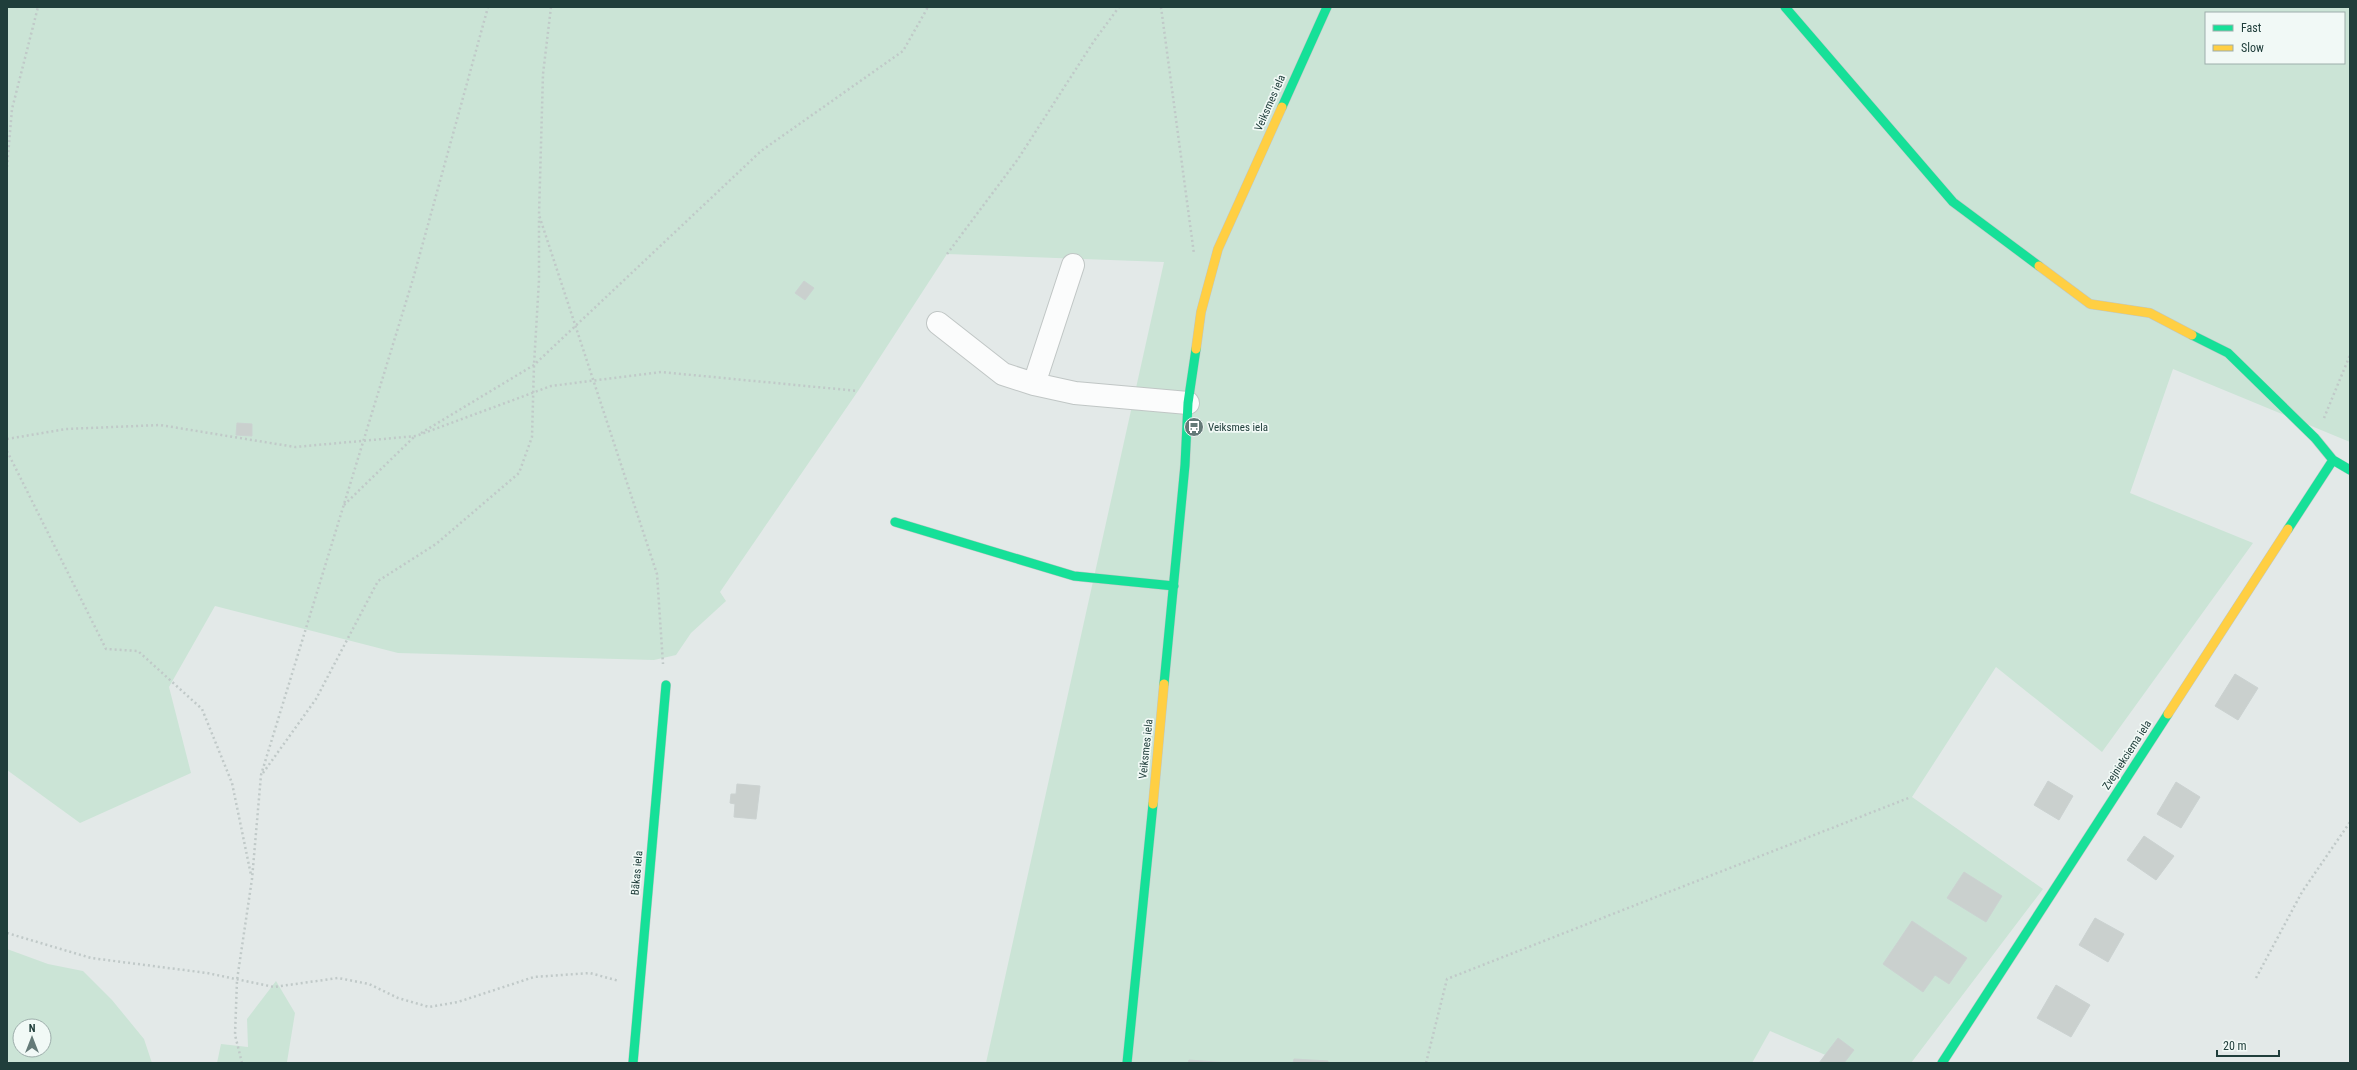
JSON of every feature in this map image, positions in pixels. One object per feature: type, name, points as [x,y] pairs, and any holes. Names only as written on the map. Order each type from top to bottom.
[{"type":"street","name":"Veiksmes iela","points":[[1127,1063],[1174,586],[1188,403],[1201,312],[1218,249],[1327,7]]},
{"type":"street","points":[[1785,7],[1953,202],[2090,304],[2150,313],[2228,353],[2315,438],[2333,460],[2350,470]]},
{"type":"street","points":[[1034,384],[1073,265]]},
{"type":"street","points":[[938,323],[1004,374],[1034,384],[1075,393],[1188,403]]},
{"type":"street","name":"Zvejniekciema iela","points":[[1944,1062],[2333,460]]},
{"type":"street","points":[[895,522],[1074,576],[1174,586]]},
{"type":"street","name":"Bākas iela","points":[[633,1063],[666,685]]},
{"type":"path","points":[[7,167],[12,109],[38,7]]},
{"type":"path","points":[[242,1063],[235,1035],[237,980],[252,879],[261,776],[413,279],[488,7]]},
{"type":"path","points":[[261,776],[316,699],[378,581],[436,544],[519,474],[532,437],[534,365],[539,280],[539,215],[543,74],[551,7]]},
{"type":"path","points":[[344,506],[416,436],[534,365],[761,151],[903,52],[928,7]]},
{"type":"path","points":[[947,254],[1018,159],[1094,41],[1119,7]]},
{"type":"path","points":[[1161,7],[1194,257]]},
{"type":"path","points":[[539,215],[657,574],[660,650],[666,685]]},
{"type":"path","points":[[2315,438],[2350,355]]},
{"type":"path","points":[[7,439],[66,429],[160,425],[295,447],[416,436],[551,386],[661,372],[858,391]]},
{"type":"path","points":[[7,451],[106,648],[138,651],[202,709],[232,783],[252,879]]},
{"type":"path","points":[[1426,1063],[1448,979],[1912,797]]},
{"type":"path","points":[[2256,978],[2302,892],[2350,822]]},
{"type":"path","points":[[7,933],[91,958],[207,973],[274,987],[338,978],[369,984],[398,998],[429,1007],[458,1002],[534,977],[590,973],[639,986]]},
{"type":"green space","points":[[7,7],[2350,7],[2350,442],[2173,369],[2130,493],[2253,543],[2102,752],[1996,667],[1912,797],[2043,889],[1911,1063],[1844,1063],[1770,1031],[1752,1063],[986,1063],[1164,262],[947,254],[858,391],[720,592],[726,601],[691,633],[676,655],[654,660],[398,653],[215,606],[169,687],[191,773],[80,823],[7,770]]},
{"type":"green space","points":[[7,949],[48,964],[83,971],[112,1000],[144,1039],[152,1063],[10,1063],[7,1058]]},
{"type":"green space","points":[[276,981],[295,1013],[287,1062],[217,1063],[221,1044],[248,1047],[247,1019]]},
{"type":"building","points":[[804,281],[814,288],[805,300],[795,293]]},
{"type":"building","points":[[237,423],[252,424],[252,436],[236,435]]},
{"type":"building","points":[[2235,674],[2258,688],[2238,720],[2215,706]]},
{"type":"building","points":[[2048,781],[2073,796],[2059,820],[2034,805]]},
{"type":"building","points":[[2176,782],[2200,797],[2181,828],[2157,814]]},
{"type":"building","points":[[737,784],[760,786],[756,819],[734,817],[735,804],[730,803],[731,794],[736,794]]},
{"type":"building","points":[[2144,836],[2174,856],[2156,880],[2127,860]]},
{"type":"building","points":[[1964,872],[2002,896],[1986,922],[1947,898]]},
{"type":"building","points":[[2095,918],[2124,934],[2108,962],[2079,945]]},
{"type":"building","points":[[1912,921],[1967,958],[1949,984],[1935,975],[1923,992],[1883,964]]},
{"type":"building","points":[[2056,985],[2090,1005],[2071,1037],[2037,1018]]},
{"type":"building","points":[[1838,1038],[1854,1050],[1844,1063],[1819,1063]]},
{"type":"building","points":[[1294,1059],[1328,1061],[1328,1063],[1293,1063]]},
{"type":"building","points":[[1189,1060],[1228,1063],[1188,1063]]},
{"type":"traffic: fast","points":[[1282,107],[1327,7]]},
{"type":"traffic: fast","points":[[1785,7],[1953,202],[2039,266]]},
{"type":"traffic: fast","points":[[2192,335],[2228,353],[2315,438],[2333,460],[2350,470]]},
{"type":"traffic: fast","points":[[1164,684],[1185,465],[1188,403],[1196,349]]},
{"type":"traffic: fast","points":[[2288,529],[2333,460]]},
{"type":"traffic: fast","points":[[895,522],[1074,576],[1174,586]]},
{"type":"traffic: fast","points":[[633,1063],[666,685]]},
{"type":"traffic: fast","points":[[1942,1063],[2168,714]]},
{"type":"traffic: fast","points":[[1127,1063],[1153,804]]},
{"type":"traffic: slow","points":[[1196,349],[1201,312],[1218,249],[1282,107]]},
{"type":"traffic: slow","points":[[2039,266],[2090,304],[2150,313],[2192,335]]},
{"type":"traffic: slow","points":[[2168,714],[2288,529]]},
{"type":"traffic: slow","points":[[1153,804],[1164,684]]},
{"type":"place","name":"Veiksmes iela","points":[[1194,427]]}]
